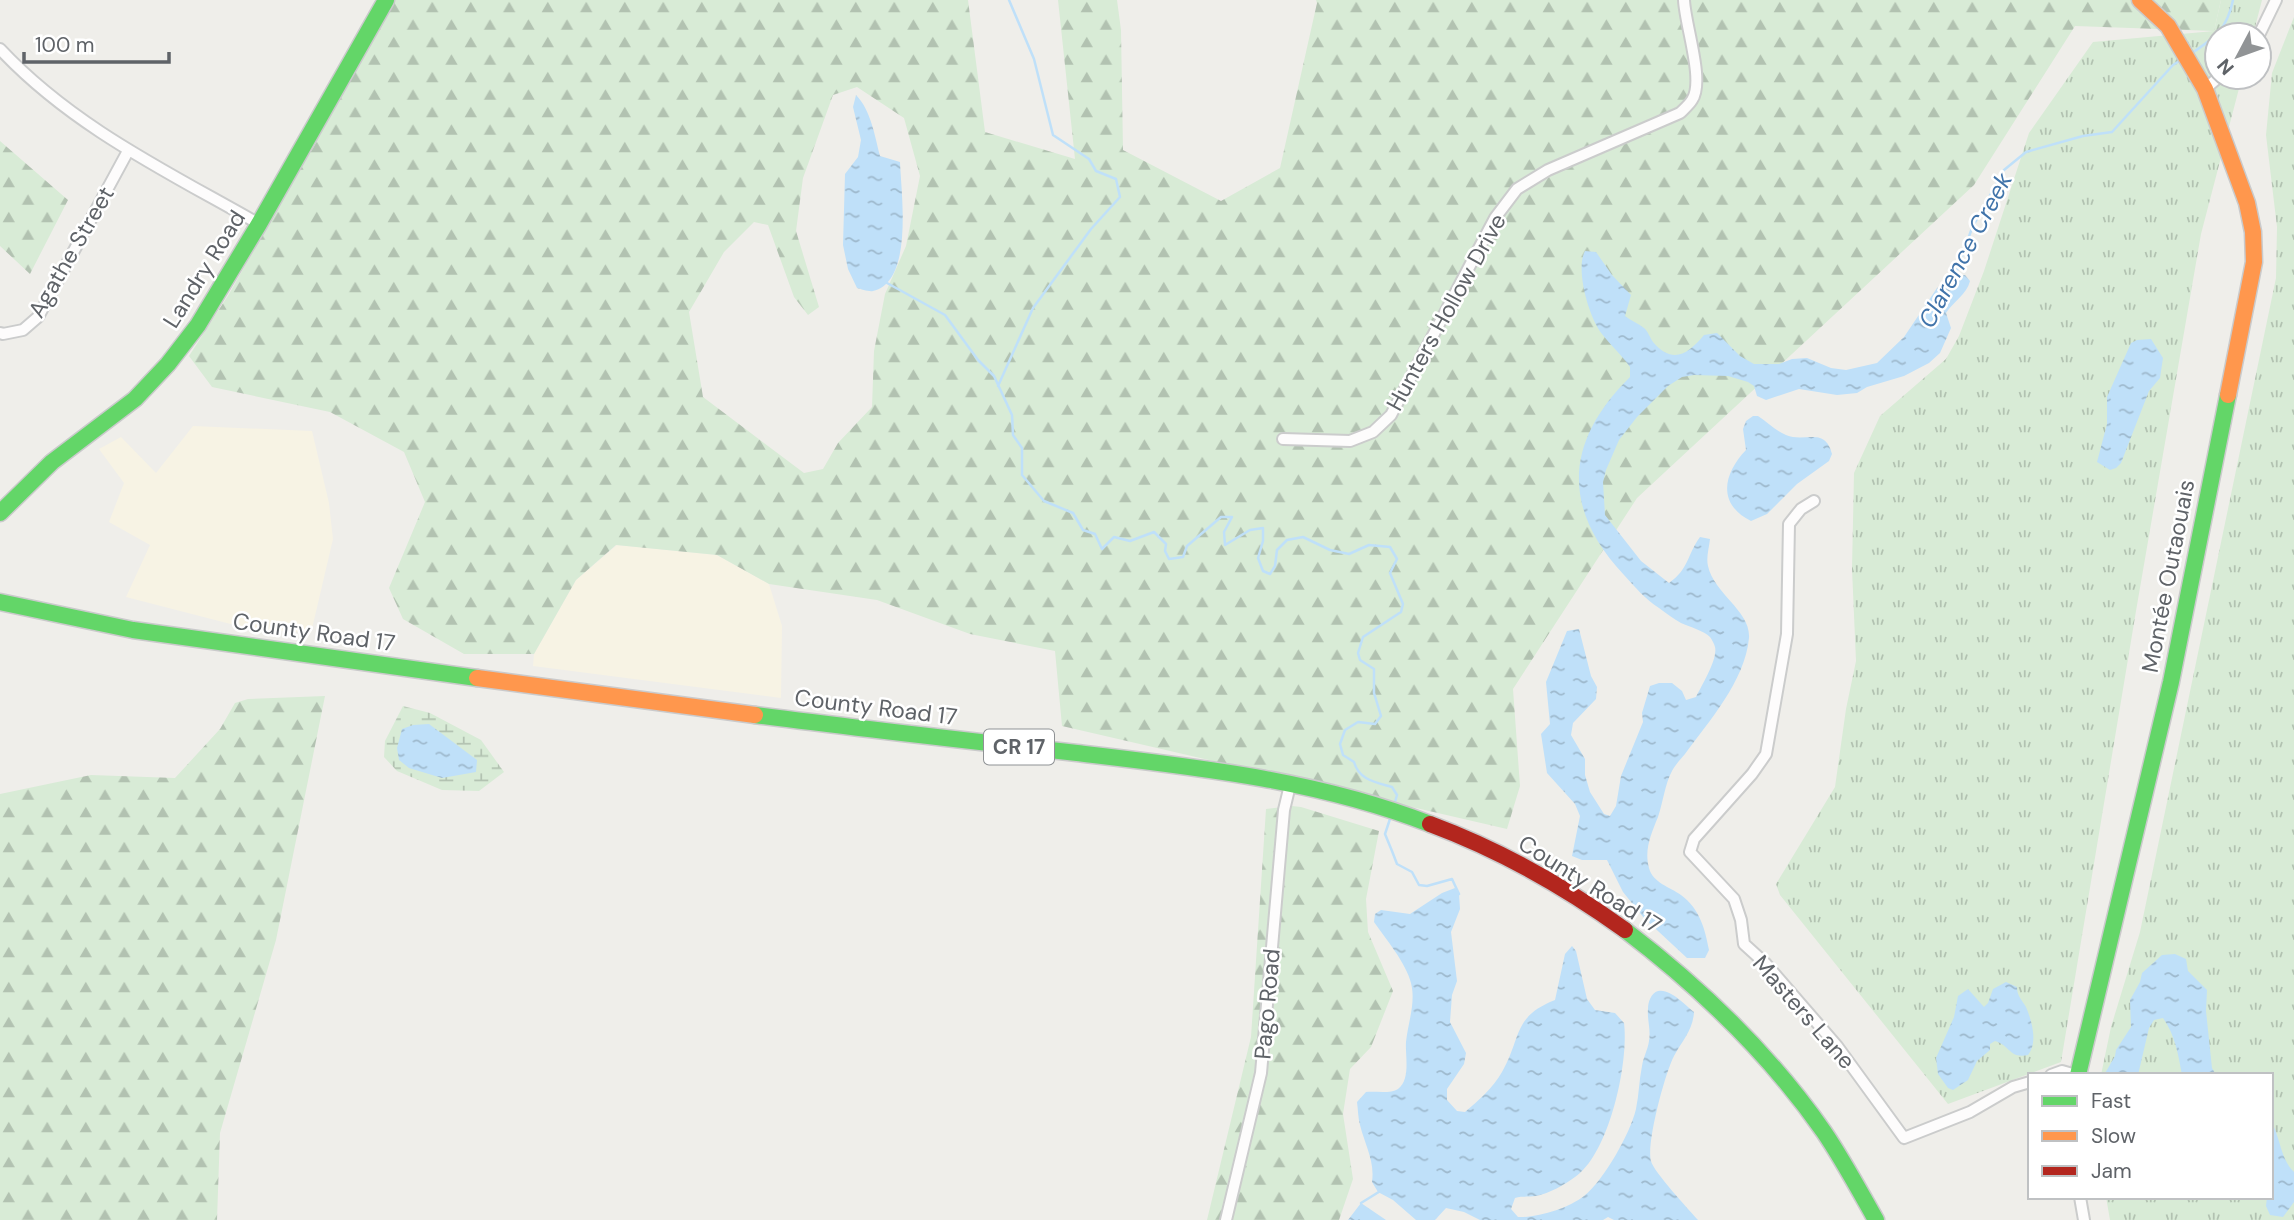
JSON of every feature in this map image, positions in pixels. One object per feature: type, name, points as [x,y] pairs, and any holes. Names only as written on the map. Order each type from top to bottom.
[{"type":"main road","name":"Landry Road","points":[[0,513],[52,462],[135,400],[168,364],[198,324],[259,224],[386,0]]},
{"type":"main road","name":"Montée Outaouais","points":[[2140,0],[2168,26],[2203,85]]},
{"type":"main road","name":"Montée Outaouais","points":[[2077,1073],[2171,682],[2254,262],[2253,232],[2247,203],[2206,91]]},
{"type":"main road","name":"County Road 17","points":[[0,602],[142,631],[642,701],[1178,766],[1290,785],[1367,802],[1427,822],[1485,846],[1540,874],[1640,939],[1726,1013],[1763,1053],[1824,1131],[1876,1220]]},
{"type":"street","name":"Hunters Hollow Drive","points":[[1283,439],[1350,442],[1373,432],[1391,415],[1494,218],[1517,189],[1548,170],[1680,113],[1693,99],[1698,81],[1684,0]]},
{"type":"street","points":[[2266,21],[2276,0]]},
{"type":"street","points":[[0,49],[48,96],[128,151],[259,224]]},
{"type":"street","name":"Agathe Street","points":[[0,333],[23,330],[38,317],[128,151]]},
{"type":"street","name":"Masters Lane","points":[[1814,501],[1801,509],[1789,524],[1787,634],[1766,754],[1752,774],[1694,839],[1690,852],[1734,899],[1741,920],[1744,944],[1766,964],[1837,1046],[1904,1138],[1970,1112],[2013,1087],[2028,1083]]},
{"type":"street","name":"Pago Road","points":[[1226,1220],[1261,1073],[1284,810],[1290,785]]},
{"type":"street","points":[[2080,1199],[2084,1220]]},
{"type":"shaded area","points":[[193,426],[312,431],[329,503],[333,539],[311,633],[246,628],[126,597],[150,545],[109,522],[124,483],[99,449],[121,437],[156,473]]},
{"type":"shaded area","points":[[617,545],[717,555],[769,584],[782,626],[781,698],[533,666],[534,654],[576,580]]},
{"type":"green space","points":[[395,0],[968,0],[985,132],[1075,159],[1058,0],[1117,0],[1121,30],[1123,150],[1221,201],[1280,168],[1316,0],[2221,0],[2216,21],[2203,21],[2203,31],[2075,26],[1974,185],[1637,498],[1513,689],[1520,786],[1507,829],[1062,726],[1055,651],[970,634],[877,600],[769,584],[717,555],[616,545],[576,580],[534,654],[464,654],[403,619],[389,588],[425,502],[404,452],[330,412],[212,387],[189,356],[229,294]],"holes":[[[857,87],[904,118],[920,176],[906,246],[885,294],[874,351],[872,407],[838,443],[823,469],[804,473],[703,397],[689,312],[724,252],[754,222],[768,225],[794,297],[808,315],[819,307],[796,231],[803,178],[833,95]]]},
{"type":"green space","points":[[2221,0],[2262,0],[2257,21],[2216,21]]},
{"type":"green space","points":[[2294,17],[2294,1220],[2110,1220],[2106,1199],[2273,1199],[2273,1073],[2101,1073],[2111,1027],[2140,932],[2276,278],[2277,227],[2266,135],[2270,91],[2273,91],[2273,70]]},
{"type":"green space","points":[[2203,32],[2203,91],[2238,91],[2201,234],[2061,1062],[1948,1104],[1780,895],[1776,884],[1835,787],[1856,661],[1852,569],[1854,473],[1880,416],[1946,359],[1959,336],[1984,271],[2029,133],[2093,42]]},
{"type":"green space","points":[[0,141],[68,200],[30,274],[0,246]]},
{"type":"green space","points":[[325,696],[276,940],[220,1133],[217,1220],[0,1220],[0,794],[91,775],[175,778],[220,729],[235,703],[248,699]]},
{"type":"green space","points":[[403,706],[430,713],[481,740],[504,772],[479,791],[442,790],[397,771],[384,757],[385,741]]},
{"type":"green space","points":[[1292,806],[1379,831],[1366,899],[1368,932],[1393,991],[1371,1047],[1350,1069],[1343,1114],[1353,1179],[1339,1220],[1207,1220],[1251,1037],[1266,809]]},
{"type":"water","points":[[856,95],[869,116],[880,156],[900,162],[903,214],[900,254],[895,271],[886,284],[873,291],[857,288],[848,269],[843,245],[845,174],[858,157],[861,140],[853,107]]},
{"type":"water","points":[[1585,251],[1596,252],[1612,275],[1631,295],[1625,316],[1642,326],[1660,349],[1674,355],[1680,354],[1686,352],[1704,335],[1717,333],[1740,356],[1754,364],[1779,364],[1792,359],[1807,358],[1831,368],[1846,370],[1877,363],[1904,337],[1937,288],[1956,276],[1965,275],[1970,281],[1966,290],[1946,313],[1951,328],[1940,353],[1929,363],[1904,376],[1867,387],[1857,393],[1837,395],[1799,389],[1766,400],[1757,396],[1754,386],[1748,382],[1728,376],[1682,377],[1668,386],[1637,417],[1619,440],[1606,470],[1603,482],[1605,515],[1641,561],[1669,583],[1684,567],[1700,537],[1710,539],[1707,560],[1712,576],[1748,628],[1749,638],[1741,670],[1725,700],[1672,771],[1648,848],[1649,868],[1654,877],[1681,895],[1697,913],[1709,950],[1705,958],[1687,958],[1644,918],[1623,892],[1607,860],[1582,860],[1572,856],[1580,816],[1575,804],[1547,773],[1541,734],[1550,724],[1546,682],[1567,631],[1579,629],[1591,676],[1597,687],[1596,699],[1573,723],[1571,735],[1585,759],[1585,775],[1590,792],[1604,814],[1610,816],[1616,806],[1621,776],[1643,722],[1642,713],[1650,686],[1672,683],[1682,691],[1686,700],[1696,697],[1709,672],[1715,652],[1710,637],[1681,623],[1640,593],[1604,550],[1589,525],[1581,500],[1579,475],[1583,450],[1608,401],[1630,377],[1630,367],[1602,334],[1592,317],[1583,281],[1582,259]]},
{"type":"water","points":[[2151,339],[2163,358],[2160,378],[2149,391],[2121,463],[2110,470],[2097,462],[2107,424],[2107,397],[2131,343]]},
{"type":"water","points":[[1758,416],[1786,435],[1825,440],[1832,454],[1829,461],[1797,484],[1767,514],[1751,521],[1733,506],[1727,488],[1732,469],[1746,450],[1743,429],[1746,421]]},
{"type":"water","points":[[429,724],[477,760],[476,772],[442,778],[409,768],[399,760],[397,748],[402,729]]},
{"type":"water","points":[[1455,888],[1459,894],[1460,909],[1451,932],[1457,981],[1452,995],[1450,1022],[1466,1053],[1464,1064],[1447,1089],[1447,1100],[1457,1111],[1465,1112],[1490,1089],[1502,1072],[1525,1021],[1541,1007],[1555,1000],[1565,954],[1572,946],[1576,951],[1587,999],[1595,1010],[1615,1013],[1624,1023],[1625,1040],[1620,1083],[1607,1129],[1598,1149],[1587,1165],[1571,1180],[1541,1195],[1515,1198],[1511,1209],[1518,1217],[1526,1217],[1562,1208],[1584,1196],[1608,1168],[1628,1131],[1636,1109],[1650,1033],[1649,1001],[1656,992],[1663,991],[1694,1012],[1689,1030],[1674,1056],[1661,1092],[1651,1140],[1651,1161],[1665,1182],[1698,1220],[1614,1220],[1608,1217],[1603,1220],[1480,1220],[1464,1212],[1446,1208],[1435,1220],[1416,1220],[1393,1200],[1378,1192],[1372,1182],[1371,1160],[1359,1122],[1357,1102],[1366,1092],[1391,1091],[1402,1085],[1406,1073],[1406,1042],[1413,998],[1405,967],[1374,922],[1375,914],[1381,910],[1410,914],[1442,893]]},
{"type":"water","points":[[2175,954],[2186,959],[2188,971],[2207,990],[2206,1011],[2212,1068],[2215,1073],[2182,1073],[2173,1038],[2163,1018],[2154,1020],[2149,1028],[2138,1073],[2105,1073],[2131,1027],[2130,1000],[2142,973],[2162,955]]},
{"type":"water","points":[[2006,982],[2017,987],[2026,1007],[2033,1032],[2031,1050],[2028,1055],[2017,1055],[1995,1041],[1990,1044],[1990,1050],[1977,1061],[1968,1080],[1953,1090],[1948,1088],[1938,1074],[1936,1058],[1954,1017],[1958,996],[1968,989],[1984,1007],[1993,989]]},
{"type":"water","points":[[2273,1125],[2286,1162],[2294,1172],[2294,1202],[2283,1217],[2270,1215],[2266,1206],[2267,1199],[2273,1199]]},
{"type":"water","points":[[1361,1203],[1386,1220],[1348,1220]]},
{"type":"waterway","points":[[998,386],[1033,308],[1091,229],[1120,197],[1116,179],[1096,171],[1089,159],[1053,135],[1034,59],[1009,0]]},
{"type":"waterway","name":"Clarence Creek","points":[[2192,53],[2208,42],[2224,25],[2233,0]]},
{"type":"waterway","name":"Clarence Creek","points":[[1954,279],[1972,228],[2004,170],[2026,152],[2083,136],[2112,132],[2173,65],[2181,60]]},
{"type":"waterway","points":[[887,283],[945,315],[978,360],[994,376],[1012,415],[1013,435],[1022,448],[1022,475],[1044,501],[1073,513],[1083,530],[1095,534],[1102,549],[1114,537],[1130,541],[1154,532],[1166,544],[1165,551],[1169,559],[1183,557],[1187,546],[1221,517],[1232,517],[1224,532],[1225,545],[1250,530],[1263,528],[1263,541],[1258,558],[1263,571],[1270,574],[1275,566],[1277,550],[1287,540],[1303,537],[1330,550],[1349,554],[1369,545],[1390,547],[1397,559],[1390,573],[1403,604],[1401,612],[1363,637],[1358,653],[1360,660],[1374,669],[1374,693],[1381,716],[1375,724],[1358,722],[1345,730],[1340,744],[1343,755],[1354,762],[1364,777],[1392,787],[1397,795],[1395,802]]},
{"type":"waterway","points":[[1390,819],[1385,834],[1397,864],[1412,872],[1419,885],[1427,886],[1452,879],[1459,894]]},
{"type":"waterway","name":"Clarence Creek","points":[[1361,1203],[1382,1190]]},
{"type":"traffic: fast","points":[[0,513],[52,462],[135,399],[168,364],[198,325],[259,224],[386,0]]},
{"type":"traffic: fast","points":[[2078,1073],[2171,682],[2228,395]]},
{"type":"traffic: fast","points":[[0,602],[133,630],[477,678]]},
{"type":"traffic: fast","points":[[755,715],[1122,758],[1256,777],[1344,796],[1430,824]]},
{"type":"traffic: fast","points":[[1625,930],[1707,999],[1780,1075],[1824,1132],[1876,1220]]},
{"type":"traffic: slow","points":[[2140,0],[2168,26],[2205,89],[2247,203],[2253,232],[2254,262],[2228,395]]},
{"type":"traffic: slow","points":[[477,678],[755,715]]},
{"type":"traffic: jam","points":[[1430,824],[1531,870],[1625,930]]}]
